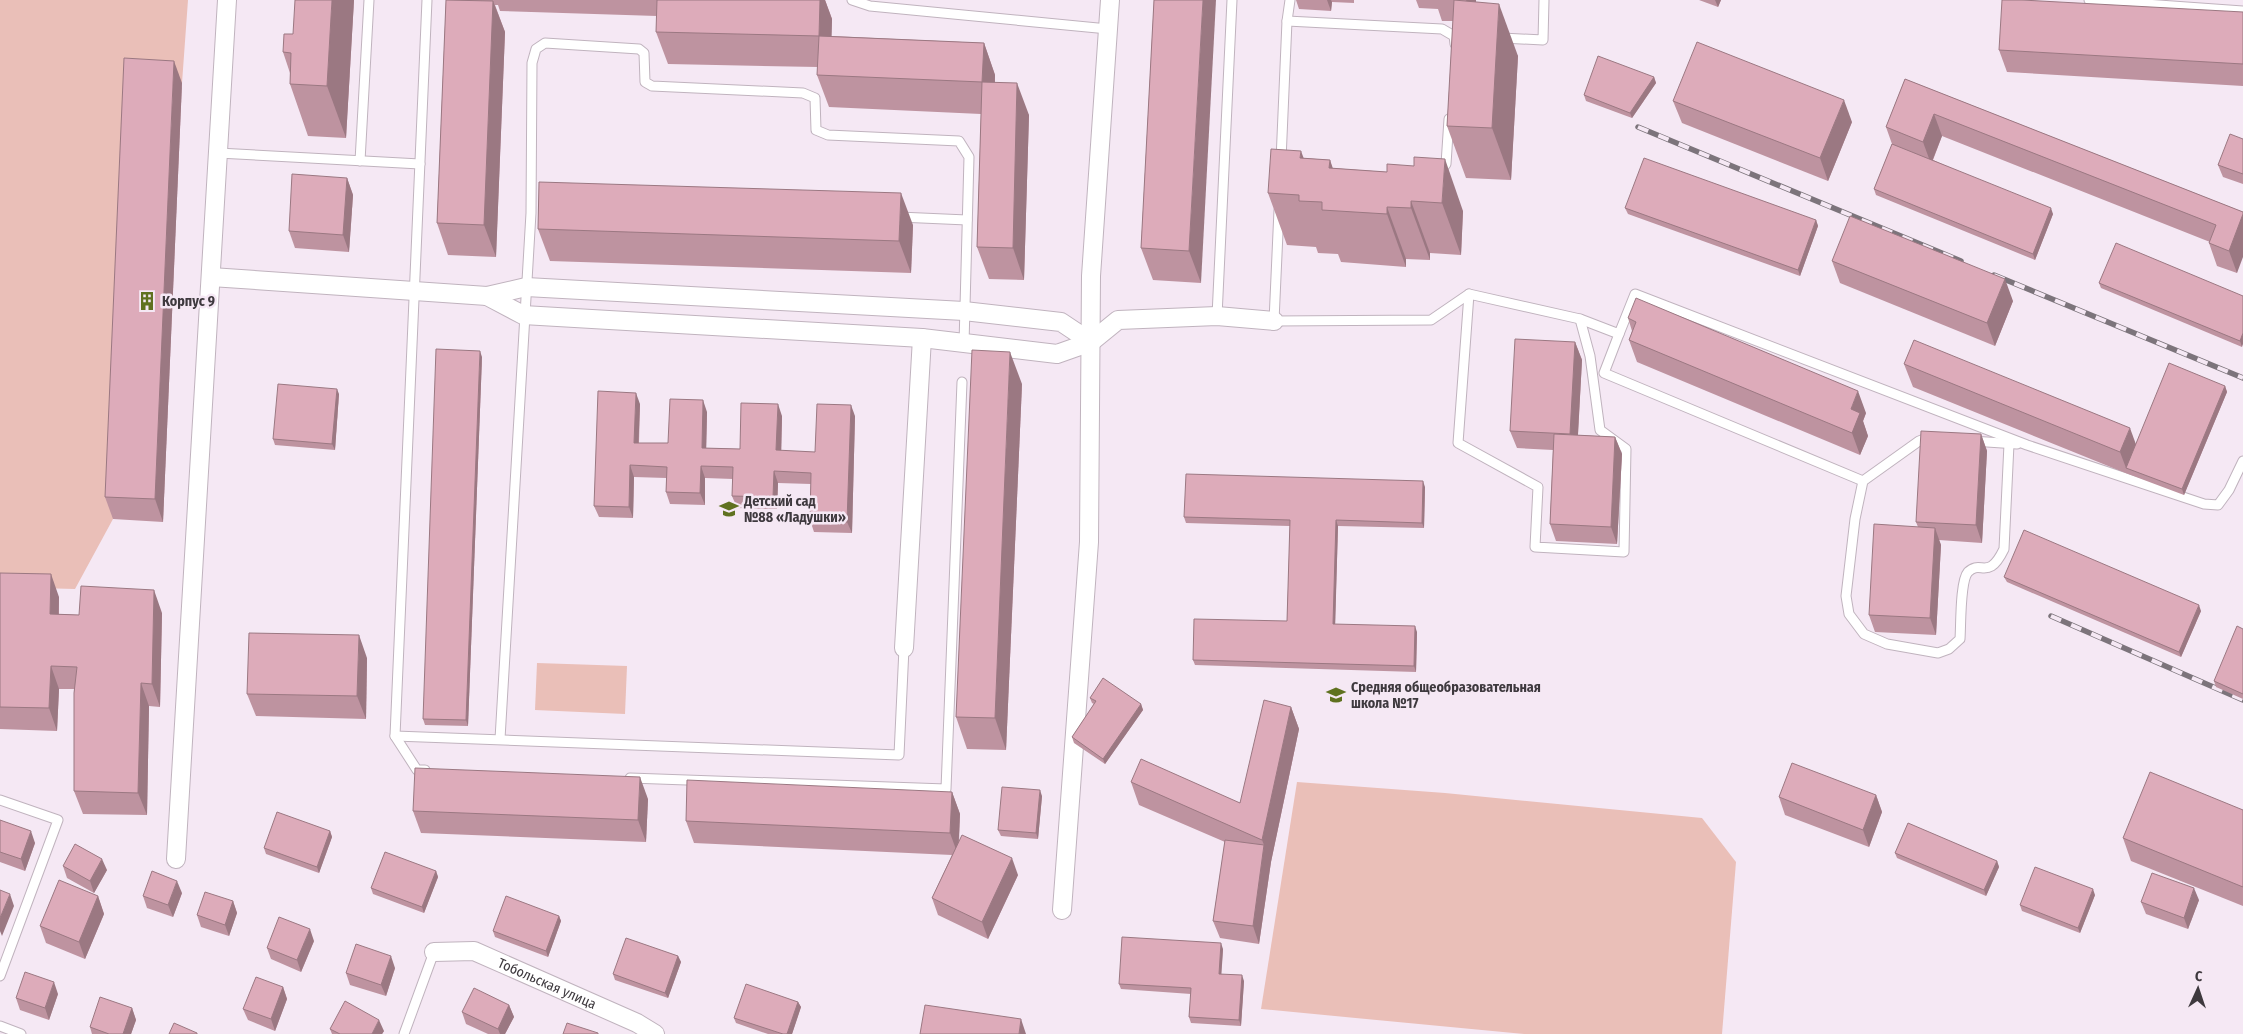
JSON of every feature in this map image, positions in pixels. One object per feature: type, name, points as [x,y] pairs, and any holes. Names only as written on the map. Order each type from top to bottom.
[{"type":"street","points":[[176,859],[227,0]]},
{"type":"street","points":[[1062,910],[1089,542],[1091,276],[1110,0]]},
{"type":"street","points":[[211,277],[487,296],[526,287],[964,311],[1061,322],[1091,342]]},
{"type":"street","points":[[487,296],[524,315],[922,338],[1057,354],[1091,342],[1118,320],[1217,316],[1274,321]]},
{"type":"street","points":[[743,328],[744,299]]},
{"type":"street","points":[[904,648],[922,338]]},
{"type":"street","name":"Тобольская улица","points":[[434,952],[474,951],[635,1028],[655,1034]]},
{"type":"lane","points":[[360,161],[369,0]]},
{"type":"lane","points":[[427,0],[395,736],[416,770],[436,770]]},
{"type":"lane","points":[[852,0],[870,6],[1108,29]]},
{"type":"lane","points":[[1217,316],[1232,0]]},
{"type":"lane","points":[[1289,168],[1281,168],[1287,21],[1290,0]]},
{"type":"lane","points":[[1494,38],[1543,40],[1544,0]]},
{"type":"lane","points":[[2089,0],[2243,11]]},
{"type":"lane","points":[[1287,21],[1442,29],[1454,36],[1464,36]]},
{"type":"lane","points":[[1454,36],[1455,56]]},
{"type":"lane","points":[[500,739],[531,204],[532,63],[536,49],[545,43],[639,49],[644,53],[645,82],[652,86],[803,93],[815,98],[816,130],[828,134],[960,141],[969,157],[964,344]]},
{"type":"lane","points":[[1427,175],[1440,172],[1446,164],[1450,105]]},
{"type":"lane","points":[[218,153],[420,164]]},
{"type":"lane","points":[[1280,196],[1274,321],[1431,320],[1469,294],[1580,320],[1619,334]]},
{"type":"lane","points":[[531,204],[541,204]]},
{"type":"lane","points":[[888,217],[967,220]]},
{"type":"lane","points":[[1469,294],[1458,443],[1538,487],[1535,547],[1624,552],[1626,449],[1600,430],[1590,356],[1580,320]]},
{"type":"lane","points":[[1863,481],[1604,373],[1635,294],[2027,445],[2204,504],[2218,505],[2229,490],[2243,461]]},
{"type":"lane","points":[[616,777],[946,789],[962,382]]},
{"type":"lane","points":[[1936,438],[1928,437],[1919,441],[1863,481],[1855,519],[1846,596],[1849,614],[1864,634],[1887,644],[1938,653],[1949,649],[1960,639],[1964,583],[1967,574],[1974,568],[1989,568],[1997,564],[2004,549],[2008,444]]},
{"type":"lane","points":[[1964,440],[2027,445]]},
{"type":"lane","points":[[395,736],[899,755],[904,648]]},
{"type":"lane","points":[[0,800],[58,820],[0,976]]},
{"type":"lane","points":[[404,1034],[434,952]]},
{"type":"lane","points":[[0,1026],[21,1034]]},
{"type":"shaded area","points":[[0,0],[188,0],[182,83],[132,81],[113,519],[75,589],[0,587]]},
{"type":"shaded area","points":[[537,663],[627,666],[625,714],[535,710]]},
{"type":"shaded area","points":[[1297,782],[1445,793],[1702,818],[1736,862],[1722,1034],[1524,1034],[1261,1009]]},
{"type":"building","points":[[295,0],[332,0],[327,86],[290,84],[291,53],[283,52],[284,34],[293,34]]},
{"type":"building","points":[[446,0],[493,1],[484,225],[437,223]]},
{"type":"building","points":[[657,0],[820,0],[819,36],[656,32]]},
{"type":"building","points":[[1154,0],[1203,0],[1189,251],[1141,248]]},
{"type":"building","points":[[1454,0],[1499,4],[1492,128],[1447,126]]},
{"type":"building","points":[[2002,0],[2243,12],[2243,64],[1999,50]]},
{"type":"building","points":[[819,36],[984,43],[982,82],[817,75]]},
{"type":"building","points":[[1697,42],[1844,100],[1820,158],[1673,101]]},
{"type":"building","points":[[1598,56],[1654,77],[1630,113],[1584,95]]},
{"type":"building","name":"Корпус 9","points":[[124,58],[174,61],[155,499],[105,497]]},
{"type":"building","points":[[1905,79],[2243,212],[2229,251],[2209,243],[2216,225],[1934,114],[1923,142],[1886,127]]},
{"type":"building","points":[[982,82],[1017,83],[1013,248],[977,247]]},
{"type":"building","points":[[2230,134],[2243,139],[2243,174],[2218,165]]},
{"type":"building","points":[[1892,144],[2051,208],[2033,254],[1874,189]]},
{"type":"building","points":[[1271,149],[1301,151],[1300,158],[1330,160],[1329,168],[1387,172],[1387,164],[1414,166],[1414,157],[1445,159],[1442,203],[1411,201],[1411,208],[1387,207],[1387,214],[1322,210],[1322,202],[1299,201],[1299,195],[1268,193]]},
{"type":"building","points":[[1644,158],[1816,220],[1798,270],[1625,208]]},
{"type":"building","points":[[292,174],[347,178],[343,235],[289,231]]},
{"type":"building","points":[[539,182],[901,193],[899,241],[538,229]]},
{"type":"building","points":[[1850,216],[2005,279],[1987,323],[1832,261]]},
{"type":"building","points":[[2116,243],[2243,296],[2243,333],[2240,341],[2099,283]]},
{"type":"building","points":[[1636,298],[1858,391],[1851,409],[1860,413],[1852,433],[1629,340],[1636,322],[1628,318]]},
{"type":"building","points":[[1515,339],[1575,342],[1570,434],[1510,431]]},
{"type":"building","points":[[1914,340],[2130,428],[2120,452],[1904,364]]},
{"type":"building","points":[[436,349],[480,351],[466,720],[423,719]]},
{"type":"building","points":[[972,350],[1010,352],[995,718],[956,717]]},
{"type":"building","points":[[2169,363],[2225,386],[2182,489],[2126,468]]},
{"type":"building","points":[[278,384],[337,389],[332,444],[273,439]]},
{"type":"building","points":[[598,391],[636,393],[634,443],[668,443],[670,399],[703,400],[702,448],[740,449],[741,403],[778,404],[776,450],[815,452],[817,404],[851,405],[847,522],[810,520],[811,473],[774,471],[773,497],[732,496],[733,467],[701,466],[700,493],[666,492],[667,467],[630,465],[629,507],[594,506]]},
{"type":"building","points":[[1921,431],[1981,434],[1976,525],[1916,522]]},
{"type":"building","points":[[1554,434],[1615,437],[1611,527],[1550,524]]},
{"type":"building","points":[[1186,474],[1423,481],[1422,523],[1336,520],[1333,624],[1415,626],[1414,666],[1193,660],[1194,619],[1287,621],[1290,520],[1184,517]]},
{"type":"building","points":[[1874,524],[1935,528],[1930,618],[1869,615]]},
{"type":"building","points":[[2024,530],[2199,605],[2179,652],[2004,577]]},
{"type":"building","points":[[0,573],[51,574],[50,614],[79,615],[81,586],[154,590],[152,684],[141,683],[138,793],[74,791],[74,693],[77,667],[51,666],[49,708],[0,707]]},
{"type":"building","points":[[2237,626],[2243,629],[2243,694],[2214,681]]},
{"type":"building","points":[[249,633],[359,635],[357,696],[247,694]]},
{"type":"building","points":[[1103,678],[1141,704],[1103,759],[1072,737],[1096,701],[1090,698]]},
{"type":"building","points":[[1264,700],[1291,707],[1262,840],[1131,782],[1141,759],[1240,803]]},
{"type":"building","points":[[1792,763],[1876,795],[1863,830],[1779,797]]},
{"type":"building","points":[[415,768],[640,777],[638,820],[413,811]]},
{"type":"building","points":[[2150,772],[2243,810],[2243,887],[2123,838]]},
{"type":"building","points":[[687,780],[952,792],[950,833],[686,821]]},
{"type":"building","points":[[1002,787],[1040,790],[1036,833],[998,830]]},
{"type":"building","points":[[277,812],[330,831],[317,867],[264,848]]},
{"type":"building","points":[[0,820],[31,831],[21,859],[0,852]]},
{"type":"building","points":[[1908,823],[1997,861],[1984,890],[1895,853]]},
{"type":"building","points":[[962,835],[1012,858],[982,922],[932,898]]},
{"type":"building","points":[[1225,840],[1264,845],[1253,926],[1213,921]]},
{"type":"building","points":[[75,844],[102,859],[90,881],[63,866]]},
{"type":"building","points":[[385,852],[436,871],[422,907],[371,888]]},
{"type":"building","points":[[2035,867],[2093,889],[2078,928],[2020,905]]},
{"type":"building","points":[[152,871],[177,881],[168,905],[143,896]]},
{"type":"building","points":[[2152,873],[2194,888],[2184,918],[2141,902]]},
{"type":"building","points":[[59,880],[98,896],[79,942],[40,926]]},
{"type":"building","points":[[0,890],[10,894],[0,918]]},
{"type":"building","points":[[205,892],[233,901],[225,925],[197,915]]},
{"type":"building","points":[[506,896],[559,916],[546,951],[493,931]]},
{"type":"building","points":[[279,917],[310,929],[297,960],[267,948]]},
{"type":"building","points":[[1122,937],[1221,943],[1219,974],[1242,975],[1239,1020],[1189,1017],[1191,988],[1119,984]]},
{"type":"building","points":[[626,938],[678,956],[665,993],[613,974]]},
{"type":"building","points":[[356,944],[391,956],[381,985],[346,973]]},
{"type":"building","points":[[25,972],[54,982],[45,1008],[16,998]]},
{"type":"building","points":[[256,977],[283,987],[271,1019],[243,1009]]},
{"type":"building","points":[[746,984],[798,1002],[787,1034],[734,1018]]},
{"type":"building","points":[[474,988],[509,1005],[498,1029],[462,1012]]},
{"type":"building","points":[[100,997],[132,1008],[123,1034],[109,1034],[90,1027]]},
{"type":"building","points":[[345,1001],[379,1020],[372,1034],[340,1034],[330,1029]]},
{"type":"building","points":[[925,1005],[1021,1019],[1019,1034],[920,1034]]},
{"type":"building","points":[[174,1023],[197,1033],[197,1034],[169,1034]]},
{"type":"building","points":[[567,1023],[598,1033],[598,1034],[563,1034]]},
{"type":"railway","points":[[1638,127],[1961,261]]},
{"type":"railway","points":[[1994,275],[2243,378]]},
{"type":"railway","points":[[2051,616],[2243,700]]},
{"type":"place","name":"Корпус 9","points":[[147,301]]},
{"type":"place","name":"Детский сад №88 «Ладушки»","points":[[729,509]]},
{"type":"place","name":"Средняя общеобразовательная школа №17","points":[[1336,695]]}]
